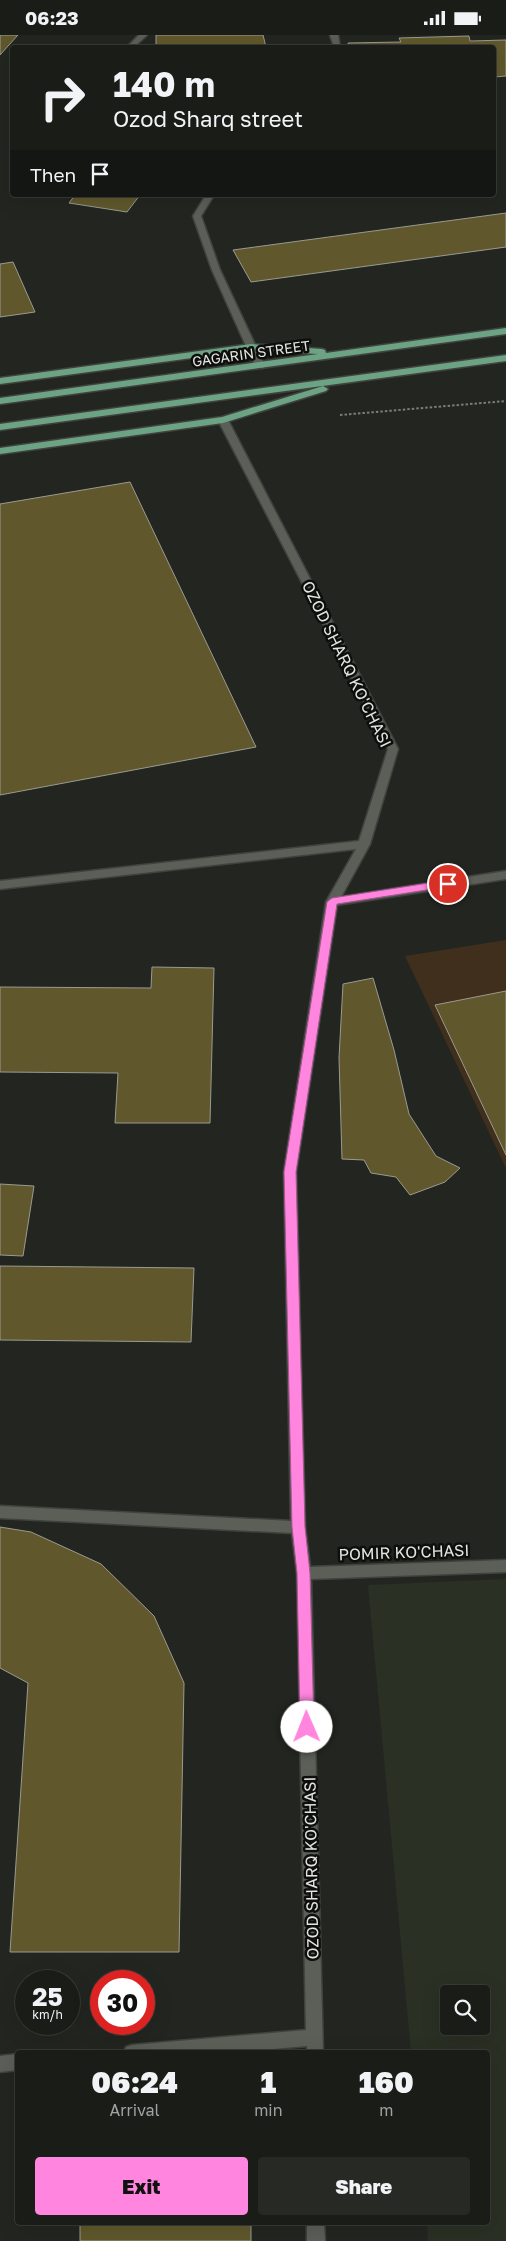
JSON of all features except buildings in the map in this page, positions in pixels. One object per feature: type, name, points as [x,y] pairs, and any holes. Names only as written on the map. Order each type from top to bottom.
[{"type":"main road","name":"GAGARIN STREET","points":[[0,401],[506,331]]},
{"type":"main road","points":[[0,381],[251,347],[347,354]]},
{"type":"main road","points":[[0,427],[506,358]]},
{"type":"main road","points":[[0,451],[223,420],[358,378]]},
{"type":"street","points":[[132,45],[143,35]]},
{"type":"street","points":[[209,197],[197,216],[216,270],[260,366]]},
{"type":"street","name":"OZOD SHARQ KO'CHASI","points":[[223,420],[392,749],[364,844],[332,902],[290,1172],[298,1527],[304,1573],[315,2045]]},
{"type":"street","points":[[0,885],[364,844]]},
{"type":"street","points":[[332,902],[506,875]]},
{"type":"street","points":[[0,1512],[298,1527]]},
{"type":"street","name":"POMIR KO'CHASI","points":[[304,1573],[506,1566]]},
{"type":"street","points":[[201,2050],[315,2045]]},
{"type":"street","points":[[0,2064],[15,2062]]},
{"type":"street","points":[[316,2225],[316,2241]]},
{"type":"path","points":[[340,415],[506,401]]},
{"type":"shaded area","points":[[506,940],[506,1168],[405,956]]},
{"type":"shaded area","points":[[506,1579],[506,2241],[428,2241],[427,2225],[490,2225],[490,2050],[411,2050],[368,1585]]},
{"type":"route","points":[[307,1727],[304,1573],[298,1527],[290,1172],[332,902],[448,884]]}]
